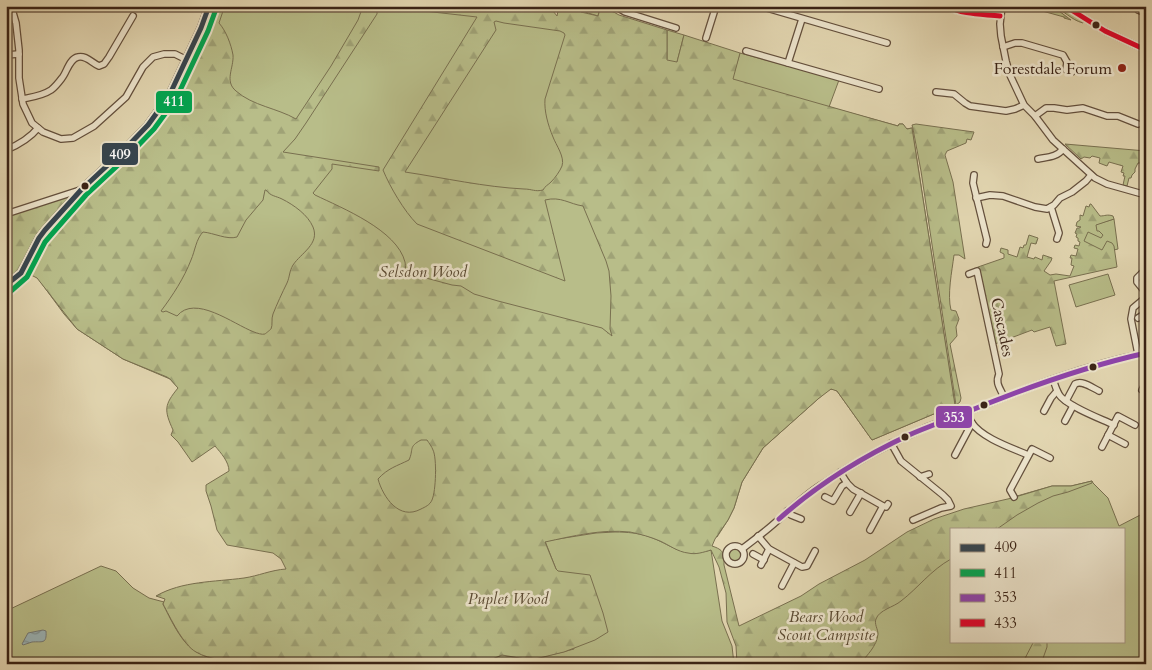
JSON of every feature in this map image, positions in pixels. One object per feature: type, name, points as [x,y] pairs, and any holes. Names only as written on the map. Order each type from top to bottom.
[{"type":"street","points":[[11,6],[16,23],[19,78],[23,104],[32,123],[43,132],[61,139],[73,138],[94,126],[126,97],[143,67],[153,57],[175,54],[187,60]]},
{"type":"street","points":[[6,286],[21,273],[39,238],[80,190],[148,125],[169,96],[202,28],[209,6]]},
{"type":"street","points":[[615,6],[625,12],[676,28]]},
{"type":"street","points":[[706,38],[716,6]]},
{"type":"street","points":[[760,6],[780,9],[802,19],[887,43]]},
{"type":"street","points":[[947,6],[968,12],[1000,16]]},
{"type":"street","points":[[1002,6],[1000,16],[1003,47],[1010,75],[1024,105],[1053,140],[1091,175],[1107,184],[1146,195]]},
{"type":"street","points":[[1065,6],[1105,31],[1146,50]]},
{"type":"street","points":[[1136,6],[1138,10],[1146,13]]},
{"type":"street","points":[[22,99],[38,96],[51,90],[77,57],[86,57],[99,66],[104,64],[133,16]]},
{"type":"street","points":[[788,63],[802,19]]},
{"type":"street","points":[[1003,47],[1015,42],[1063,55],[1067,62],[1066,70],[1072,72]]},
{"type":"street","points":[[746,52],[879,89]]},
{"type":"street","points":[[6,55],[19,54]]},
{"type":"street","points":[[936,92],[954,94],[970,106],[1006,111],[1024,105]]},
{"type":"street","points":[[1035,116],[1046,108],[1067,110],[1082,108],[1107,116],[1118,116],[1138,124]]},
{"type":"street","points":[[6,150],[24,141],[38,128]]},
{"type":"street","points":[[1038,159],[1060,154],[1063,149]]},
{"type":"street","points":[[974,175],[973,183],[987,240],[986,244]]},
{"type":"street","points":[[976,198],[990,195],[1002,196],[1047,209],[1060,198],[1072,192],[1091,175]]},
{"type":"street","points":[[6,214],[80,190]]},
{"type":"street","points":[[1051,207],[1059,233],[1057,239]]},
{"type":"street","name":"Cascades","points":[[969,274],[977,271],[999,374],[996,379],[1004,397]]},
{"type":"street","points":[[1142,273],[1137,278],[1137,282],[1146,293]]},
{"type":"street","points":[[1138,354],[1131,319],[1132,308],[1145,300]]},
{"type":"street","points":[[1138,318],[1146,313]]},
{"type":"street","points":[[742,550],[800,500],[840,472],[891,443],[930,426],[1072,372],[1146,353]]},
{"type":"street","points":[[1053,379],[1057,391],[1066,401],[1114,425]]},
{"type":"street","points":[[1066,401],[1077,382],[1081,382],[1098,391]]},
{"type":"street","points":[[1142,390],[1146,382]]},
{"type":"street","points":[[1044,411],[1057,391]]},
{"type":"street","points":[[1065,421],[1073,406]]},
{"type":"street","points":[[968,412],[972,423],[988,437],[1028,455]]},
{"type":"street","points":[[1102,447],[1118,416],[1135,425]]},
{"type":"street","points":[[955,455],[972,423]]},
{"type":"street","points":[[1108,436],[1126,444]]},
{"type":"street","points":[[891,443],[901,461],[948,500],[951,506],[913,520]]},
{"type":"street","points":[[1014,497],[1010,490],[1032,449],[1050,458]]},
{"type":"street","points":[[840,472],[853,489],[885,505],[870,530]]},
{"type":"street","points":[[920,477],[930,474]]},
{"type":"street","points":[[825,497],[833,501],[842,486],[847,482]]},
{"type":"street","points":[[850,512],[864,494],[876,492]]},
{"type":"street","points":[[788,511],[801,519]]},
{"type":"street","points":[[758,536],[769,549],[802,567],[807,566],[815,551]]},
{"type":"street","points":[[753,554],[763,562],[769,549]]},
{"type":"street","points":[[782,586],[794,563]]},
{"type":"green space","name":"Selsdon Wood","points":[[214,6],[427,6],[523,20],[667,59],[667,30],[684,35],[677,62],[732,79],[740,53],[839,80],[829,107],[898,126],[903,124],[906,129],[912,128],[955,405],[872,440],[837,391],[833,389],[828,390],[763,448],[742,482],[734,508],[717,537],[672,527],[413,544],[193,404],[170,379],[123,359],[77,329],[34,273],[105,174],[161,116],[180,86],[207,27]]},
{"type":"green space","name":"Selsdon Wood","points":[[214,6],[225,6],[219,23],[228,38],[233,55],[230,79],[232,87],[257,104],[296,119],[331,66],[358,20],[363,6],[380,6],[549,6],[557,16],[559,6],[565,6],[598,16],[601,6],[619,15],[667,30],[667,60],[677,62],[684,35],[740,53],[733,79],[898,126],[903,124],[907,129],[912,128],[955,405],[872,440],[837,391],[831,389],[763,448],[742,482],[734,508],[712,546],[719,549],[723,555],[739,626],[801,596],[819,584],[865,560],[907,532],[934,519],[964,509],[1052,486],[1071,486],[1092,481],[1092,483],[1038,503],[998,528],[950,528],[950,560],[937,568],[901,601],[878,616],[876,621],[878,634],[876,642],[860,664],[737,664],[736,646],[727,622],[726,593],[719,567],[711,550],[691,554],[677,550],[649,537],[619,531],[587,534],[545,542],[558,571],[590,575],[608,632],[595,640],[564,652],[531,660],[502,655],[480,664],[249,664],[214,659],[201,655],[186,643],[177,630],[163,604],[165,599],[156,596],[176,587],[244,578],[286,569],[281,559],[273,553],[227,545],[217,530],[206,485],[229,471],[228,464],[215,446],[192,462],[171,435],[173,430],[167,408],[170,399],[178,388],[170,379],[123,359],[77,329],[37,278],[31,275],[24,279],[22,276],[45,235],[84,190],[120,159],[154,125],[169,104],[181,82],[206,29]],"holes":[[[377,7],[477,17],[383,170],[389,184],[417,224],[565,281],[545,200],[560,200],[583,206],[609,271],[611,296],[610,329],[612,336],[602,328],[474,294],[461,286],[406,274],[405,262],[400,250],[380,230],[353,213],[313,193],[332,169],[332,164],[379,171],[379,167],[283,152],[306,123],[377,14]],[[494,22],[560,31],[565,35],[545,99],[548,123],[563,162],[560,170],[543,190],[538,191],[405,172],[496,30]],[[265,190],[271,195],[291,204],[308,218],[314,233],[314,238],[309,248],[292,267],[273,314],[271,329],[265,334],[258,333],[204,309],[194,308],[185,310],[177,316],[161,311],[182,280],[203,232],[225,237],[237,237],[246,220],[263,200]],[[421,440],[427,440],[434,454],[435,482],[432,500],[429,505],[421,509],[406,512],[399,510],[388,500],[378,479],[389,470],[409,460],[413,447]]]},
{"type":"green space","points":[[565,6],[600,6],[598,16]]},
{"type":"green space","points":[[1036,6],[1055,8],[1071,20],[1035,9]]},
{"type":"green space","points":[[1052,6],[1060,6],[1084,22],[1075,20]]},
{"type":"green space","points":[[912,125],[974,132],[971,140],[967,139],[966,143],[947,151],[945,155],[953,182],[965,259],[959,255],[954,255],[950,290],[951,310],[956,311],[959,319],[956,327],[957,336],[950,344],[961,398],[960,402],[956,405],[921,171]]},
{"type":"green space","points":[[1065,144],[1146,151],[1146,158],[1143,157],[1140,163],[1138,163],[1135,172],[1129,178],[1127,186],[1123,185],[1125,176],[1121,172],[1123,166],[1109,162],[1107,166],[1099,163],[1100,158],[1092,156],[1081,159]]},
{"type":"green space","points":[[72,195],[20,270],[6,283],[6,217]]},
{"type":"green space","points":[[1090,204],[1100,216],[1111,215],[1114,219],[1096,225],[1097,231],[1103,235],[1101,238],[1088,232],[1084,241],[1102,250],[1107,241],[1112,243],[1117,267],[1054,281],[1066,344],[1056,346],[1050,327],[1034,332],[1032,330],[995,344],[978,267],[1004,258],[1004,254],[1000,252],[1001,248],[1008,250],[1008,254],[1017,257],[1020,247],[1023,248],[1026,245],[1029,235],[1038,238],[1036,244],[1031,243],[1027,257],[1034,259],[1035,257],[1042,260],[1043,255],[1052,258],[1044,271],[1050,275],[1070,276],[1074,266],[1071,265],[1072,258],[1070,258],[1071,255],[1076,256],[1078,249],[1074,248],[1075,245],[1079,246],[1080,242],[1075,233],[1077,228],[1081,227],[1076,226],[1077,222],[1080,220],[1080,215],[1083,216],[1086,206],[1089,207]]},
{"type":"green space","points":[[1114,219],[1118,249],[1085,257],[1080,229]]},
{"type":"green space","points":[[1108,274],[1115,295],[1076,307],[1069,285]]},
{"type":"green space","points":[[1092,481],[1108,498],[1119,526],[1146,512],[1146,664],[841,664],[868,623],[950,547],[950,642],[1124,642],[1124,528],[980,528],[1017,496],[1052,486],[1071,486]]},
{"type":"green space","points":[[615,532],[646,536],[684,551],[698,552],[711,550],[722,621],[732,646],[734,664],[480,664],[502,655],[531,660],[574,649],[558,571],[545,541]]},
{"type":"green space","points":[[733,549],[737,549],[741,555],[737,561],[733,561],[729,557],[729,553]]},
{"type":"green space","points":[[101,566],[116,571],[133,588],[149,598],[164,602],[163,604],[179,633],[187,644],[197,652],[218,660],[249,664],[6,664],[6,611]]},
{"type":"green space","points":[[1033,642],[1047,642],[1041,664],[1022,664]]},
{"type":"water","points":[[46,631],[45,640],[22,644],[28,633]]},
{"type":"transit line","name":"409","points":[[6,285],[21,273],[45,230],[81,190],[148,125],[169,96],[201,28],[209,6]]},
{"type":"transit line","name":"433","points":[[947,6],[966,13],[1000,16]]},
{"type":"transit line","name":"433","points":[[1065,6],[1105,31],[1146,50]]},
{"type":"transit line","name":"411","points":[[11,291],[27,277],[45,242],[51,235],[86,195],[154,129],[176,99],[208,31],[216,9]]},
{"type":"transit line","name":"353","points":[[779,519],[809,494],[841,472],[874,452],[909,435],[1053,379],[1146,353]]},
{"type":"place","name":"Forestdale Forum","points":[[1122,68]]},
{"type":"park label","name":"Puplet Wood","points":[[508,598]]},
{"type":"park label","name":"Bears Wood Scout Campsite","points":[[826,625]]}]
